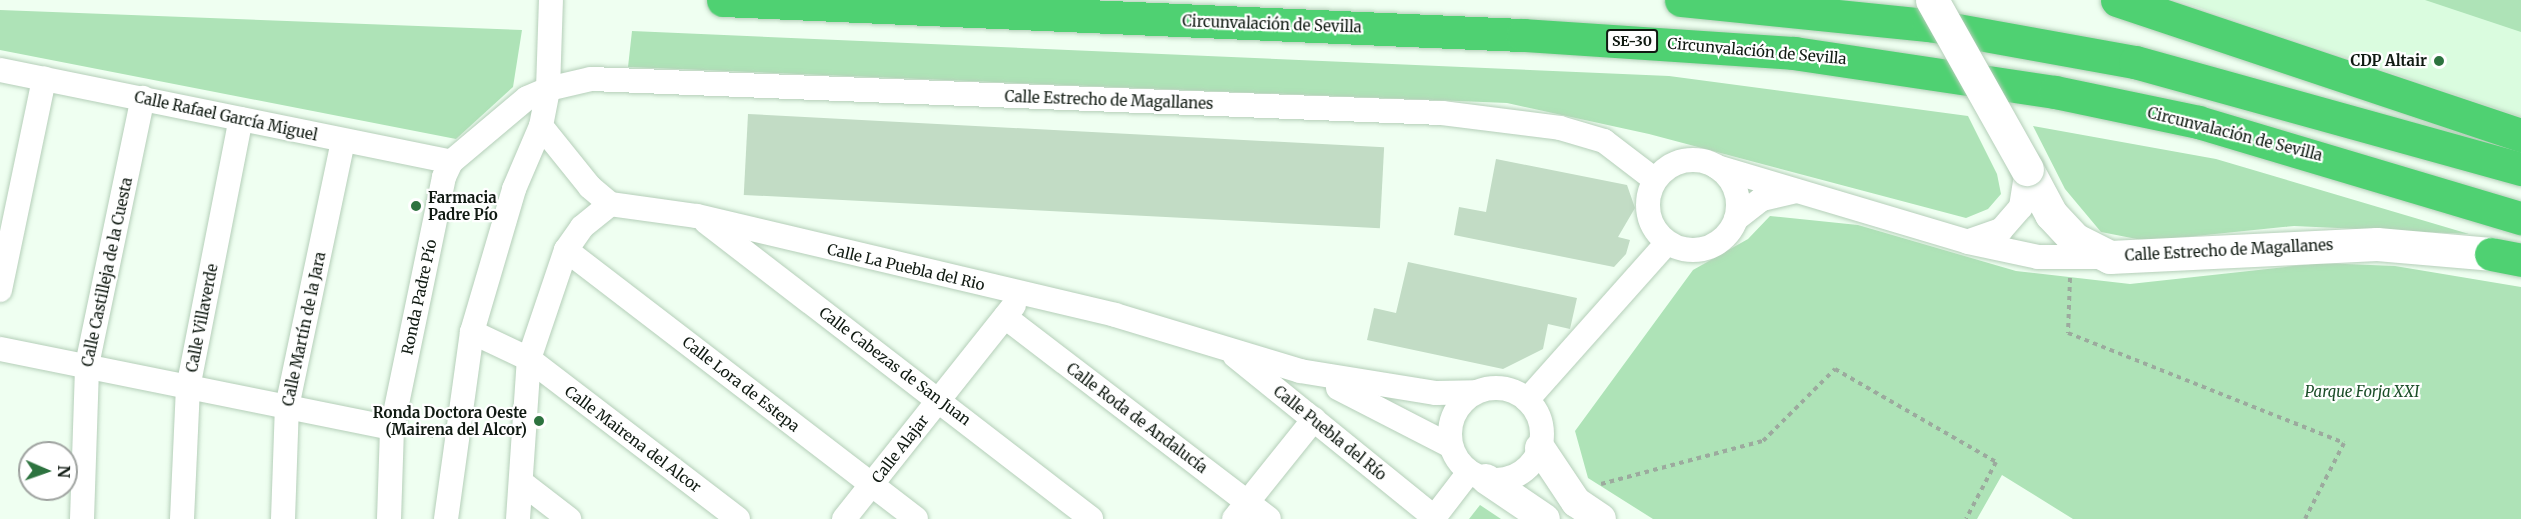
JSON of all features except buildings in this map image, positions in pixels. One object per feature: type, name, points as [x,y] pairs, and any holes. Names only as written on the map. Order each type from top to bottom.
[{"type":"highway","name":"Circunvalación de Sevilla","points":[[723,0],[1523,35],[1804,54],[2055,92],[2198,122],[2521,218]]},
{"type":"highway","points":[[1681,0],[1929,25],[2135,62],[2521,169]]},
{"type":"highway","points":[[2117,0],[2521,135]]},
{"type":"main road","name":"Calle Estrecho de Magallanes","points":[[1932,0],[2051,213],[2074,239],[2110,256],[2377,244],[2511,259]]},
{"type":"street","points":[[446,519],[472,332],[514,189],[541,126],[548,89],[551,0]]},
{"type":"street","name":"Calle Rafael García Miguel","points":[[0,70],[451,162]]},
{"type":"street","points":[[0,290],[44,79]]},
{"type":"street","name":"Calle Estrecho de Magallanes","points":[[548,89],[591,79],[1442,113],[1560,128],[1604,141],[1655,180]]},
{"type":"street","points":[[451,162],[527,98],[548,89]]},
{"type":"street","name":"Calle Castilleja de la Cuesta","points":[[82,519],[87,366],[143,98]]},
{"type":"street","name":"Calle Villaverde","points":[[182,519],[188,388],[241,119]]},
{"type":"street","points":[[518,519],[529,359],[566,250],[582,227],[610,204],[590,187],[541,126]]},
{"type":"street","name":"Calle Martín de la Jara","points":[[283,519],[287,407],[343,141]]},
{"type":"street","name":"Ronda Padre Pío","points":[[388,519],[393,428],[451,162]]},
{"type":"street","points":[[1736,219],[1735,190],[1717,167],[1705,162],[1677,163],[1655,180],[1648,207],[1657,233],[1667,243],[1680,249],[1707,248],[1729,232],[1736,219],[1762,199],[1798,190]]},
{"type":"street","name":"Calle Estrecho de Magallanes","points":[[1717,167],[1968,242],[2038,257],[2110,256]]},
{"type":"street","points":[[1968,242],[2001,230],[2021,207],[2027,169]]},
{"type":"street","name":"Calle La Puebla del Rio","points":[[610,204],[697,216],[740,236],[1023,294],[1300,371]]},
{"type":"street","name":"Calle Cabezas de San Juan","points":[[740,236],[939,399],[1091,519]]},
{"type":"street","points":[[1527,400],[1667,243]]},
{"type":"street","name":"Calle Lora de Estepa","points":[[566,250],[916,519]]},
{"type":"street","name":"Calle Alajar","points":[[844,519],[1023,294]]},
{"type":"street","name":"Calle Roda de Andalucía","points":[[1005,317],[1240,511],[1269,519]]},
{"type":"street","name":"Calle Mairena del Alcor","points":[[472,332],[529,359],[738,519]]},
{"type":"street","points":[[0,349],[393,428]]},
{"type":"street","name":"Calle Puebla del Río","points":[[1226,349],[1434,518]]},
{"type":"street","points":[[1300,371],[1436,393],[1475,392],[1502,388],[1527,400],[1541,422],[1540,448],[1576,502],[1601,519]]},
{"type":"street","points":[[1300,371],[1383,407],[1451,447],[1477,476],[1545,519]]},
{"type":"street","points":[[1451,447],[1453,415],[1475,392]]},
{"type":"street","points":[[1240,511],[1314,419]]},
{"type":"street","points":[[1434,518],[1477,476],[1519,474],[1540,448]]},
{"type":"street","points":[[521,482],[569,519]]},
{"type":"path","points":[[2070,277],[2068,333],[2344,443],[2305,519]]},
{"type":"path","points":[[1601,484],[1763,441],[1834,369],[1996,462],[1966,519]]},
{"type":"shaded area","name":"CDP Altair","points":[[2176,0],[2521,0],[2521,117],[2192,5]]},
{"type":"green space","points":[[2425,0],[2521,0],[2521,32]]},
{"type":"green space","points":[[0,10],[522,30],[513,87],[456,139],[0,50]]},
{"type":"green space","points":[[632,31],[1669,76],[1968,116],[1997,174],[2001,194],[1988,209],[1966,218],[1649,134],[1507,103],[628,67]]},
{"type":"green space","points":[[2033,126],[2216,159],[2469,234],[2294,226],[2147,241],[2101,232],[2065,189]]},
{"type":"green space","name":"Parque Forja XXI","points":[[1770,216],[1858,225],[2016,271],[2130,284],[2321,263],[2395,266],[2521,287],[2521,519],[2073,519],[2002,475],[1977,519],[1653,519],[1588,478],[1575,431],[1693,270],[1748,239]]},
{"type":"green space","points":[[1480,505],[1501,519],[1469,519]]},
{"type":"place","name":"CDP Altair","points":[[2439,61]]},
{"type":"place","name":"Farmacia Padre Pío","points":[[416,206]]},
{"type":"place","name":"Ronda Doctora Oeste (Mairena del Alcor)","points":[[539,421]]}]
